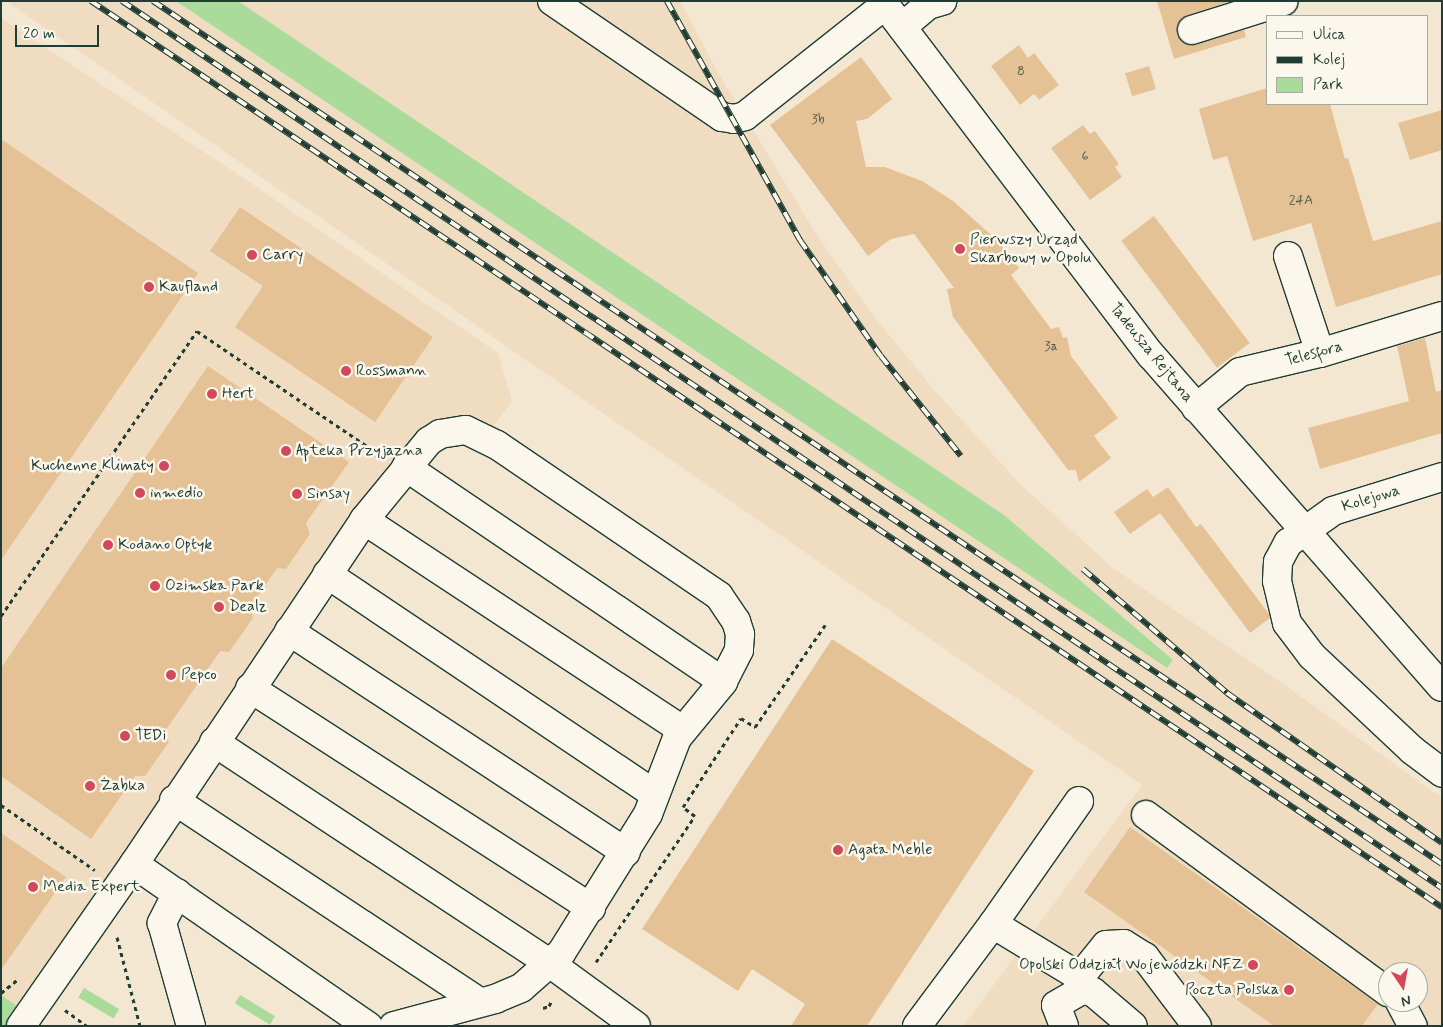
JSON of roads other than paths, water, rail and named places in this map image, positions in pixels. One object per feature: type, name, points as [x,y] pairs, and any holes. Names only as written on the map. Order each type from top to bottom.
[{"type":"street","points":[[552,1],[722,117],[734,119],[745,116],[884,3]]},
{"type":"street","points":[[902,27],[928,6],[942,1]]},
{"type":"street","points":[[1192,30],[1284,1]]},
{"type":"street","name":"Tadeusza Rejtana","points":[[884,3],[1122,318],[1196,408],[1442,687]]},
{"type":"street","points":[[1288,256],[1320,353]]},
{"type":"street","name":"Telesfora","points":[[1196,408],[1240,372],[1320,353],[1442,316]]},
{"type":"street","points":[[21,1026],[134,864],[174,800],[364,520],[429,441],[440,434],[466,430],[481,436],[698,580],[728,607],[740,634],[734,665],[723,682],[682,730],[670,752],[648,814],[591,908],[550,964],[521,988],[394,1026]]},
{"type":"street","points":[[406,467],[723,682]]},
{"type":"street","name":"Kolejowa","points":[[1442,477],[1333,511],[1288,543],[1278,562],[1277,581],[1287,623],[1312,656],[1355,699],[1442,773]]},
{"type":"street","points":[[364,520],[682,730]]},
{"type":"street","points":[[328,574],[655,794]]},
{"type":"street","points":[[289,631],[626,852]]},
{"type":"street","points":[[250,688],[591,908]]},
{"type":"street","points":[[214,742],[550,964],[636,1026]]},
{"type":"street","points":[[174,800],[479,1002]]},
{"type":"street","points":[[918,1026],[994,924],[1078,801]]},
{"type":"street","points":[[1146,815],[1378,985]]},
{"type":"street","points":[[134,864],[368,1026]]},
{"type":"street","points":[[177,893],[162,923],[191,1026]]},
{"type":"street","points":[[994,924],[1093,992],[1133,1026]]},
{"type":"street","points":[[1064,1026],[1056,1005],[1081,984],[1106,945],[1124,944],[1145,957],[1197,1026]]},
{"type":"street","points":[[1,1017],[24,1008],[42,994]]},
{"type":"street","points":[[1405,1012],[1413,1026]]},
{"type":"railway","points":[[91,1],[1442,907]]},
{"type":"railway","points":[[122,1],[1442,888]]},
{"type":"railway","points":[[153,1],[1442,864]]},
{"type":"railway","points":[[667,1],[800,240],[881,356],[961,456]]},
{"type":"railway","points":[[1083,569],[1227,693],[1442,843]]},
{"type":"place","name":"Pierwszy Urząd Skarbowy w Opolu","points":[[960,249]]},
{"type":"place","name":"Carry","points":[[252,255]]},
{"type":"place","name":"Kaufland","points":[[149,287]]},
{"type":"place","name":"Rossmann","points":[[346,371]]},
{"type":"place","name":"Hert","points":[[212,394]]},
{"type":"place","name":"Apteka Przyjazna","points":[[286,451]]},
{"type":"place","name":"Kuchenne Klimaty","points":[[164,466]]},
{"type":"place","name":"inmedio","points":[[140,493]]},
{"type":"place","name":"Sinsay","points":[[297,494]]},
{"type":"place","name":"Kodano Optyk","points":[[108,545]]},
{"type":"place","name":"Ozimska Park","points":[[155,586]]},
{"type":"place","name":"Dealz","points":[[219,607]]},
{"type":"place","name":"Pepco","points":[[171,675]]},
{"type":"place","name":"TEDi","points":[[125,736]]},
{"type":"place","name":"Żabka","points":[[90,786]]},
{"type":"place","name":"Agata Meble","points":[[838,850]]},
{"type":"place","name":"Media Expert","points":[[33,887]]},
{"type":"place","name":"Opolski Oddział Wojewódzki NFZ","points":[[1253,965]]},
{"type":"place","name":"Poczta Polska","points":[[1289,990]]}]
